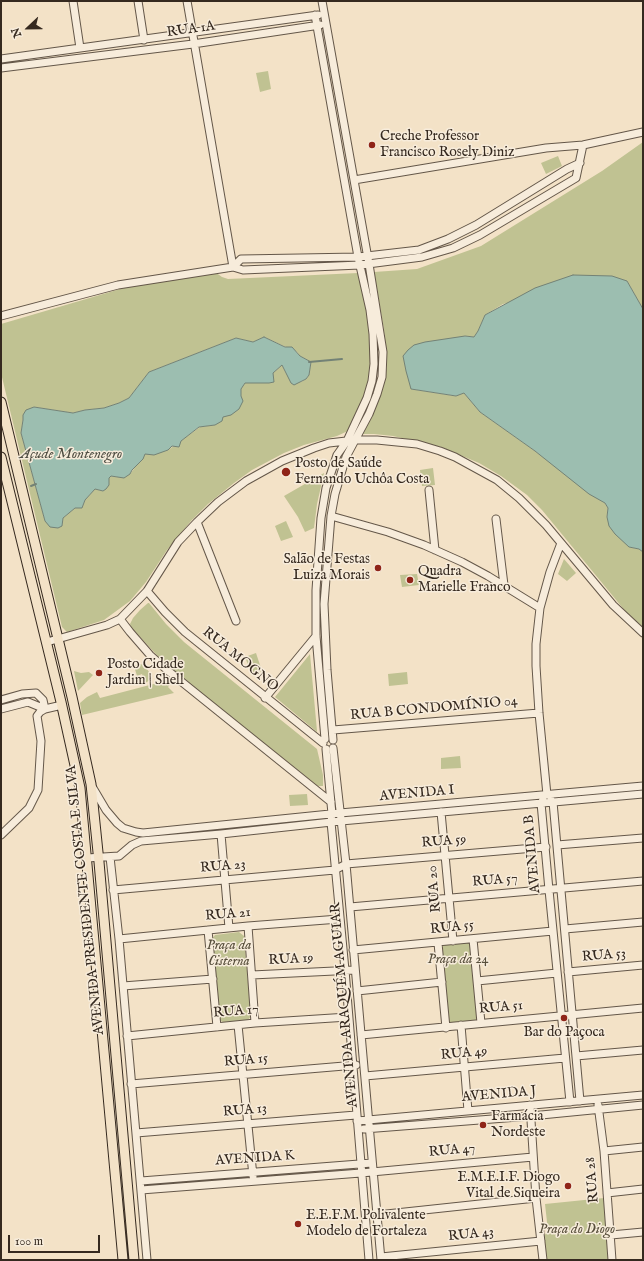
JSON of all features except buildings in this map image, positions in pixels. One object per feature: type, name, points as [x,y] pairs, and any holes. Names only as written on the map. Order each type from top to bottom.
[{"type":"main road","name":"AVENIDA PRESIDENTE COSTA E SILVA","points":[[1,402],[91,784],[99,856],[134,1260]]},
{"type":"main road","name":"AVENIDA PRESIDENTE COSTA E SILVA","points":[[1,457],[47,642],[80,788],[123,1260]]},
{"type":"main road","points":[[99,1005],[112,1004]]},
{"type":"street","points":[[73,1],[80,48]]},
{"type":"street","points":[[138,1],[144,40]]},
{"type":"street","points":[[187,1],[193,44],[232,267]]},
{"type":"street","points":[[322,1],[368,256],[369,288]]},
{"type":"street","name":"RUA 1A","points":[[1,59],[324,14]]},
{"type":"street","points":[[315,15],[358,257],[369,288],[382,339],[383,352],[382,377],[374,403],[354,440],[344,464],[335,494],[331,516],[324,604],[327,670],[333,740],[329,738],[327,745]]},
{"type":"street","name":"RUA 1A","points":[[1,68],[193,44],[326,24]]},
{"type":"street","points":[[354,180],[546,148],[583,145],[643,132]]},
{"type":"street","points":[[1,316],[118,285],[232,267],[243,270],[369,264],[422,258],[452,248],[480,235],[576,178],[583,145]]},
{"type":"street","points":[[232,267],[241,260],[358,257],[420,250],[448,239],[476,225],[567,169],[580,163]]},
{"type":"street","points":[[420,250],[422,258]]},
{"type":"street","name":"AVENIDA ARAQUÉM AGUIAR","points":[[369,288],[374,364],[372,381],[367,398],[347,441],[337,455],[326,488],[321,518],[316,590],[316,636],[327,745],[335,870],[345,970],[369,1260]]},
{"type":"street","points":[[47,642],[107,625],[120,619],[147,591],[178,542],[196,522],[233,490],[268,468],[314,448],[329,443],[354,440],[377,440],[417,444],[440,451],[477,468],[497,480],[513,492],[546,525],[613,605],[643,634]]},
{"type":"street","points":[[429,490],[435,550]]},
{"type":"street","points":[[331,516],[388,532],[435,550],[462,562],[504,585],[540,608]]},
{"type":"street","points":[[496,519],[504,585]]},
{"type":"street","points":[[196,522],[236,621]]},
{"type":"street","points":[[547,795],[536,666],[540,608],[550,572],[561,543]]},
{"type":"street","name":"RUA MOGNO","points":[[147,591],[184,632],[327,745]]},
{"type":"street","points":[[120,619],[150,655],[167,670],[331,802]]},
{"type":"street","points":[[266,698],[316,636]]},
{"type":"street","points":[[1,700],[22,694],[36,693],[43,700],[45,709]]},
{"type":"street","points":[[1,709],[28,702],[45,709]]},
{"type":"street","points":[[1,835],[29,808],[38,790],[41,741],[37,716],[45,709],[62,705]]},
{"type":"street","name":"RUA B CONDOMÍNIO 04","points":[[332,730],[539,714]]},
{"type":"street","name":"AVENIDA ARAQUÉM AGUIAR","points":[[327,745],[341,817],[346,864],[381,1258]]},
{"type":"street","name":"AVENIDA I","points":[[91,784],[106,810],[117,823],[123,828],[143,833],[331,818],[643,786]]},
{"type":"street","name":"AVENIDA I","points":[[341,817],[441,812],[643,794]]},
{"type":"street","name":"AVENIDA B","points":[[570,1102],[542,803],[547,795],[553,802],[580,1101]]},
{"type":"street","name":"RUA 20","points":[[441,812],[453,941]]},
{"type":"street","name":"AVENIDA I","points":[[110,857],[119,856],[132,845],[141,841],[221,834],[331,818]]},
{"type":"street","points":[[194,828],[194,836]]},
{"type":"street","points":[[221,834],[229,928]]},
{"type":"street","points":[[556,845],[643,838]]},
{"type":"street","name":"RUA 59","points":[[346,864],[546,847]]},
{"type":"street","points":[[87,858],[99,856],[110,857],[119,939],[147,1260]]},
{"type":"street","points":[[335,870],[346,864]]},
{"type":"street","name":"RUA 23","points":[[113,890],[335,870]]},
{"type":"street","name":"RUA 57","points":[[350,907],[643,881]]},
{"type":"street","name":"RUA 21","points":[[119,939],[248,926],[339,919]]},
{"type":"street","points":[[565,929],[643,922]]},
{"type":"street","points":[[248,926],[255,1023]]},
{"type":"street","points":[[208,930],[217,1027]]},
{"type":"street","name":"RUA 55","points":[[353,950],[553,931]]},
{"type":"street","points":[[473,939],[481,1023]]},
{"type":"street","points":[[438,943],[446,1028]]},
{"type":"street","name":"RUA 53","points":[[568,972],[643,965]]},
{"type":"street","name":"RUA 19","points":[[252,975],[355,970]]},
{"type":"street","points":[[477,981],[557,973]]},
{"type":"street","points":[[123,986],[213,979]]},
{"type":"street","points":[[357,991],[442,982]]},
{"type":"street","name":"RUA 51","points":[[361,1035],[643,1008]]},
{"type":"street","name":"RUA 17","points":[[127,1036],[255,1023],[348,1017]]},
{"type":"street","points":[[238,1025],[253,1181]]},
{"type":"street","points":[[461,1026],[468,1111]]},
{"type":"street","points":[[576,1056],[643,1050]]},
{"type":"street","name":"RUA 49","points":[[365,1076],[565,1058]]},
{"type":"street","name":"RUA 15","points":[[131,1084],[363,1064]]},
{"type":"street","name":"AVENIDA J","points":[[358,1130],[369,1124],[468,1111],[643,1095]]},
{"type":"street","name":"RUA 28","points":[[597,1099],[604,1151],[612,1260]]},
{"type":"street","points":[[530,1105],[536,1198],[543,1260]]},
{"type":"street","name":"AVENIDA J","points":[[357,1118],[369,1124],[530,1116],[643,1105]]},
{"type":"street","name":"RUA 13","points":[[136,1133],[247,1123],[357,1118]]},
{"type":"street","points":[[604,1151],[643,1148]]},
{"type":"street","name":"RUA 47","points":[[373,1172],[533,1157]]},
{"type":"street","name":"AVENIDA K","points":[[140,1181],[372,1163]]},
{"type":"street","name":"AVENIDA K","points":[[142,1190],[373,1172]]},
{"type":"street","points":[[607,1193],[643,1189]]},
{"type":"street","points":[[377,1215],[536,1198]]},
{"type":"street","points":[[611,1235],[643,1232]]},
{"type":"street","name":"RUA 43","points":[[381,1258],[541,1241]]},
{"type":"green space","points":[[268,71],[271,89],[260,92],[256,73]]},
{"type":"green space","points":[[643,142],[643,309],[627,281],[503,304],[485,315],[474,337],[465,336],[411,389],[455,396],[464,393],[480,412],[605,503],[608,508],[607,517],[629,547],[639,549],[643,552],[643,627],[626,612],[542,510],[527,495],[501,476],[479,463],[441,447],[393,436],[363,434],[362,430],[376,407],[387,367],[384,330],[374,272],[417,269],[481,246],[602,171]]},
{"type":"green space","points":[[558,156],[562,166],[546,174],[541,163]]},
{"type":"green space","points":[[215,272],[228,279],[358,273],[372,340],[372,367],[369,386],[350,430],[337,436],[304,445],[284,453],[252,470],[208,504],[191,521],[167,550],[146,582],[130,601],[104,620],[67,632],[62,627],[1,373],[1,324],[127,287]],"holes":[[[264,337],[297,352],[300,356],[311,362],[309,375],[306,379],[301,382],[286,373],[282,365],[273,373],[273,382],[245,383],[241,388],[241,396],[215,425],[200,427],[168,450],[145,454],[130,474],[124,477],[111,476],[103,491],[95,489],[85,500],[82,508],[75,508],[63,518],[62,526],[45,521],[21,433],[23,420],[34,407],[73,413],[104,408],[119,403],[129,398],[149,372],[236,338],[253,342]]]},
{"type":"green space","points":[[433,468],[435,485],[422,486],[420,470]]},
{"type":"green space","points":[[324,473],[317,504],[314,528],[305,532],[298,517],[284,496]]},
{"type":"green space","points":[[286,521],[293,537],[281,541],[275,526]]},
{"type":"green space","points":[[564,559],[576,573],[567,581],[558,574]]},
{"type":"green space","name":"Quadra Marielle Franco","points":[[417,574],[419,585],[402,587],[400,575]]},
{"type":"green space","points":[[148,603],[184,642],[317,749],[323,775],[323,786],[318,786],[165,664],[131,627],[130,624],[133,618]]},
{"type":"green space","points":[[256,653],[262,671],[252,675],[245,657]]},
{"type":"green space","points":[[310,654],[317,731],[317,732],[275,697]]},
{"type":"green space","points":[[140,664],[144,665],[152,678],[139,685],[138,683],[144,680],[142,674],[137,676],[134,666]]},
{"type":"green space","points":[[74,671],[81,673],[89,672],[93,675],[78,691]]},
{"type":"green space","points":[[407,672],[408,684],[389,686],[388,674]]},
{"type":"green space","points":[[169,680],[172,682],[168,687],[174,693],[82,715],[80,703],[87,697],[97,692],[100,698]]},
{"type":"green space","points":[[460,756],[461,768],[441,769],[441,758]]},
{"type":"green space","points":[[307,794],[308,805],[290,806],[289,795]]},
{"type":"green space","name":"Praça da Cisterna","points":[[239,932],[244,936],[251,1016],[248,1020],[223,1022],[219,1020],[212,939],[215,935]]},
{"type":"green space","name":"Praça da 24","points":[[468,942],[473,945],[480,1017],[476,1022],[452,1024],[448,1021],[441,948],[444,944]]},
{"type":"green space","name":"Praça do Diogo","points":[[604,1198],[609,1260],[546,1260],[543,1237],[548,1231],[545,1204]]},
{"type":"water","points":[[573,275],[612,276],[627,281],[643,309],[643,552],[639,549],[629,547],[615,534],[609,526],[607,517],[608,508],[605,503],[589,494],[535,451],[480,412],[464,393],[456,396],[411,389],[406,371],[403,356],[414,345],[465,336],[474,337],[485,315],[535,288]]},
{"type":"water","name":"Açude Montenegro","points":[[264,337],[285,347],[292,347],[300,356],[311,362],[309,375],[306,379],[294,385],[291,383],[282,365],[273,373],[274,382],[245,383],[241,389],[243,401],[239,409],[231,415],[223,417],[222,421],[215,425],[199,427],[181,441],[179,447],[172,446],[168,450],[154,455],[145,454],[143,459],[130,474],[124,478],[111,476],[109,478],[109,485],[106,489],[103,491],[95,489],[85,500],[82,508],[75,508],[63,518],[62,526],[58,528],[50,527],[45,521],[21,433],[23,415],[26,410],[34,407],[73,413],[104,408],[129,398],[149,372],[236,338],[253,342]]},
{"type":"waterway","points":[[309,362],[342,359]]},
{"type":"waterway","points":[[31,486],[36,484]]},
{"type":"place","name":"Creche Professor Francisco Rosely Diniz","points":[[372,145]]},
{"type":"place","name":"Posto de Saúde Fernando Uchôa Costa","points":[[286,472]]},
{"type":"place","name":"Salão de Festas Luiza Morais","points":[[378,568]]},
{"type":"place","name":"Quadra Marielle Franco","points":[[410,580]]},
{"type":"place","name":"Posto Cidade Jardim | Shell","points":[[99,673]]},
{"type":"place","name":"Bar do Paçoca","points":[[564,1018]]},
{"type":"place","name":"Farmácia Nordeste","points":[[483,1125]]},
{"type":"place","name":"E.M.E.I.F. Diogo Vital de Siqueira","points":[[568,1186]]},
{"type":"place","name":"E.E.F.M. Polivalente Modelo de Fortaleza","points":[[298,1224]]}]
